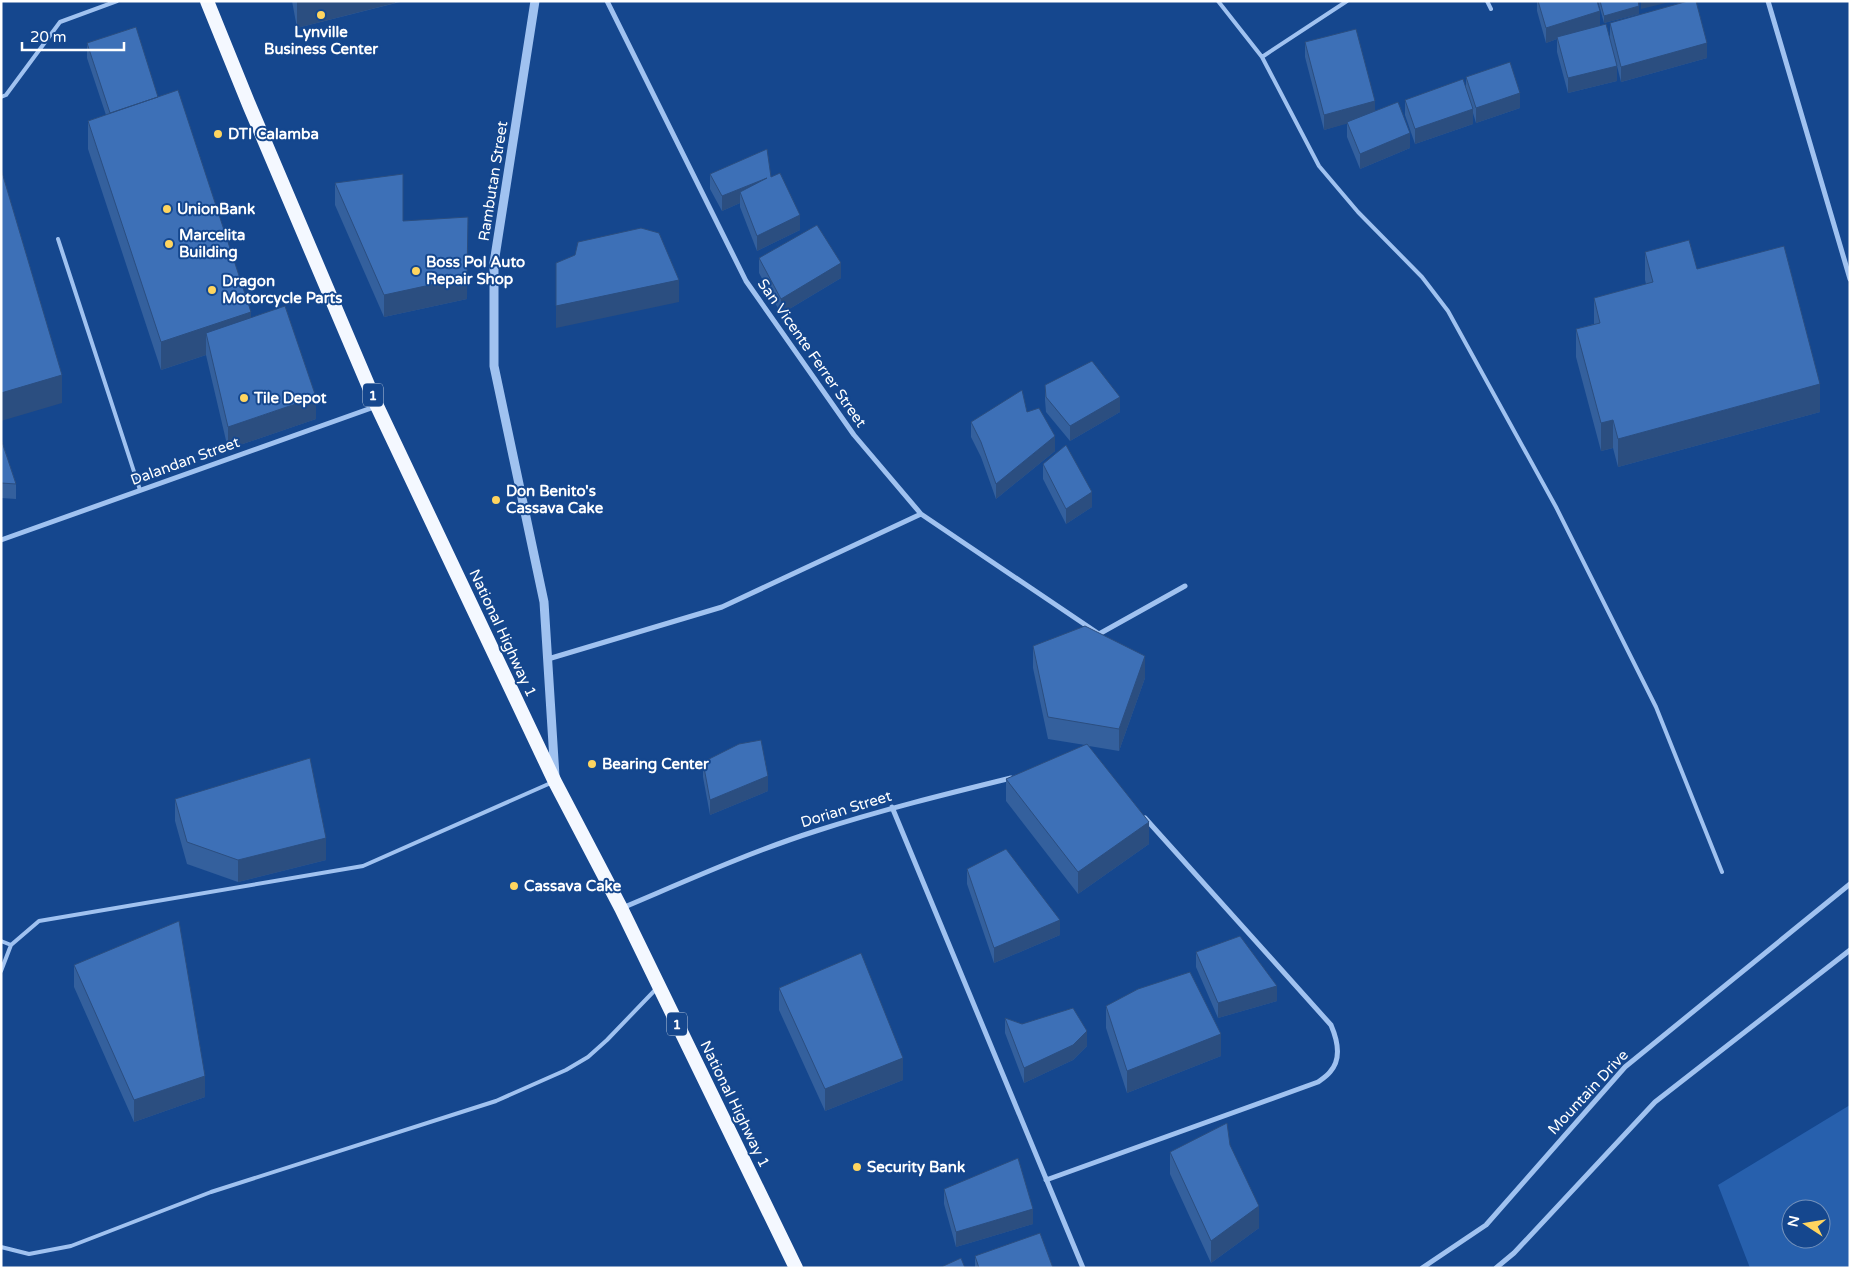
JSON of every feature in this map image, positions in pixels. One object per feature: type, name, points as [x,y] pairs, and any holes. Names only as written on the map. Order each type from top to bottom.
[{"type":"highway","name":"National Highway 1","points":[[207,1],[377,406],[555,782],[621,908],[796,1268]]},
{"type":"street","name":"Rambutan Street","points":[[535,1],[494,264],[494,366],[544,602],[555,782]]},
{"type":"street","name":"San Vicente Ferrer Street","points":[[607,1],[746,281],[854,436],[921,514],[1099,634],[1185,586]]},
{"type":"street","points":[[1768,1],[1850,279]]},
{"type":"street","name":"Dalandan Street","points":[[1,540],[377,406]]},
{"type":"street","points":[[548,659],[722,607],[921,514]]},
{"type":"street","name":"Dorian Street","points":[[621,908],[742,858],[815,831],[892,807],[1019,777]]},
{"type":"street","points":[[892,807],[1083,1268]]},
{"type":"street","points":[[1046,1180],[1318,1082],[1332,1070],[1337,1054],[1337,1038],[1331,1025],[1140,811]]},
{"type":"street","name":"Mountain Drive","points":[[1422,1268],[1486,1225],[1625,1067],[1850,884]]},
{"type":"street","points":[[1496,1268],[1514,1253],[1656,1102],[1850,950]]},
{"type":"lane","points":[[1,97],[6,96],[60,22],[117,1]]},
{"type":"lane","points":[[1218,1],[1262,57],[1319,166],[1358,212],[1422,277],[1448,310],[1556,507],[1651,698],[1722,872]]},
{"type":"lane","points":[[1262,57],[1347,1]]},
{"type":"lane","points":[[1487,1],[1491,9]]},
{"type":"lane","points":[[58,239],[140,490]]},
{"type":"lane","points":[[1,971],[11,945],[39,921],[363,866],[555,782]]},
{"type":"lane","points":[[1,941],[11,945]]},
{"type":"lane","points":[[1,1247],[29,1254],[71,1246],[211,1192],[496,1101],[566,1070],[588,1057],[659,986]]},
{"type":"shaded area","points":[[1850,1105],[1850,1268],[1750,1268],[1718,1185]]},
{"type":"building","points":[[1538,1],[1597,1],[1600,11],[1546,28]]},
{"type":"building","points":[[1600,1],[1638,1],[1639,6],[1604,16]]},
{"type":"building","points":[[1688,1],[1696,1],[1707,43],[1621,67],[1610,23]]},
{"type":"building","points":[[1606,24],[1617,66],[1568,78],[1557,37]]},
{"type":"building","points":[[136,27],[158,97],[110,113],[87,43]]},
{"type":"building","points":[[1356,29],[1375,101],[1324,115],[1305,42]]},
{"type":"building","points":[[1510,62],[1520,93],[1476,108],[1466,77]]},
{"type":"building","points":[[1463,79],[1473,109],[1415,129],[1405,100]]},
{"type":"building","name":"Marcelita Building","points":[[178,90],[251,312],[161,342],[88,121]]},
{"type":"building","points":[[1398,102],[1410,133],[1360,154],[1347,122]]},
{"type":"building","points":[[767,149],[771,177],[780,173],[800,215],[757,236],[740,192],[767,178],[722,196],[710,174]]},
{"type":"building","points":[[1,169],[62,375],[1,393]]},
{"type":"building","name":"Boss Pol Auto Repair Shop","points":[[403,174],[403,221],[468,217],[467,277],[384,295],[335,183]]},
{"type":"building","points":[[817,225],[841,263],[781,299],[759,258]]},
{"type":"building","points":[[641,228],[659,233],[679,280],[556,306],[556,263],[575,255],[578,242]]},
{"type":"building","points":[[1689,240],[1697,269],[1784,246],[1820,384],[1618,439],[1613,420],[1601,423],[1576,329],[1600,323],[1594,298],[1653,282],[1645,252]]},
{"type":"building","points":[[285,306],[316,397],[228,427],[206,333]]},
{"type":"building","points":[[1092,361],[1120,397],[1070,426],[1046,397],[1045,385]]},
{"type":"building","points":[[1022,390],[1027,412],[1039,408],[1055,436],[996,484],[981,442],[971,422]]},
{"type":"building","points":[[1,439],[16,484],[1,483]]},
{"type":"building","points":[[1066,445],[1092,492],[1066,509],[1043,464]]},
{"type":"building","points":[[1085,626],[1145,656],[1119,729],[1048,717],[1033,646]]},
{"type":"building","points":[[761,740],[768,776],[710,800],[703,762],[739,744]]},
{"type":"building","points":[[1087,744],[1149,822],[1078,872],[1006,779]]},
{"type":"building","points":[[310,758],[326,838],[238,860],[187,842],[175,799]]},
{"type":"building","points":[[1006,849],[1060,920],[994,948],[967,869]]},
{"type":"building","points":[[179,921],[205,1076],[134,1100],[74,965]]},
{"type":"building","points":[[1240,936],[1277,986],[1218,1003],[1196,952]]},
{"type":"building","points":[[861,953],[903,1058],[825,1089],[779,988]]},
{"type":"building","points":[[1190,972],[1221,1034],[1127,1071],[1106,1006],[1138,989]]},
{"type":"building","points":[[1073,1008],[1087,1031],[1073,1045],[1024,1068],[1005,1018],[1022,1024]]},
{"type":"building","points":[[1227,1123],[1230,1145],[1259,1206],[1211,1241],[1170,1152]]},
{"type":"building","points":[[1018,1158],[1033,1209],[956,1232],[944,1189]]},
{"type":"building","points":[[1040,1233],[1053,1268],[979,1268],[975,1256]]},
{"type":"building","points":[[961,1258],[965,1268],[939,1268]]},
{"type":"place","name":"Lynville Business Center","points":[[321,15]]},
{"type":"place","name":"DTI Calamba","points":[[218,134]]},
{"type":"place","name":"UnionBank","points":[[167,209]]},
{"type":"place","name":"Marcelita Building","points":[[169,244]]},
{"type":"place","name":"Boss Pol Auto Repair Shop","points":[[416,271]]},
{"type":"place","name":"Dragon Motorcycle Parts","points":[[212,290]]},
{"type":"place","name":"Tile Depot","points":[[244,398]]},
{"type":"place","name":"Don Benito's Cassava Cake","points":[[496,500]]},
{"type":"place","name":"Bearing Center","points":[[592,764]]},
{"type":"place","name":"Cassava Cake","points":[[514,886]]},
{"type":"place","name":"Security Bank","points":[[857,1167]]}]
